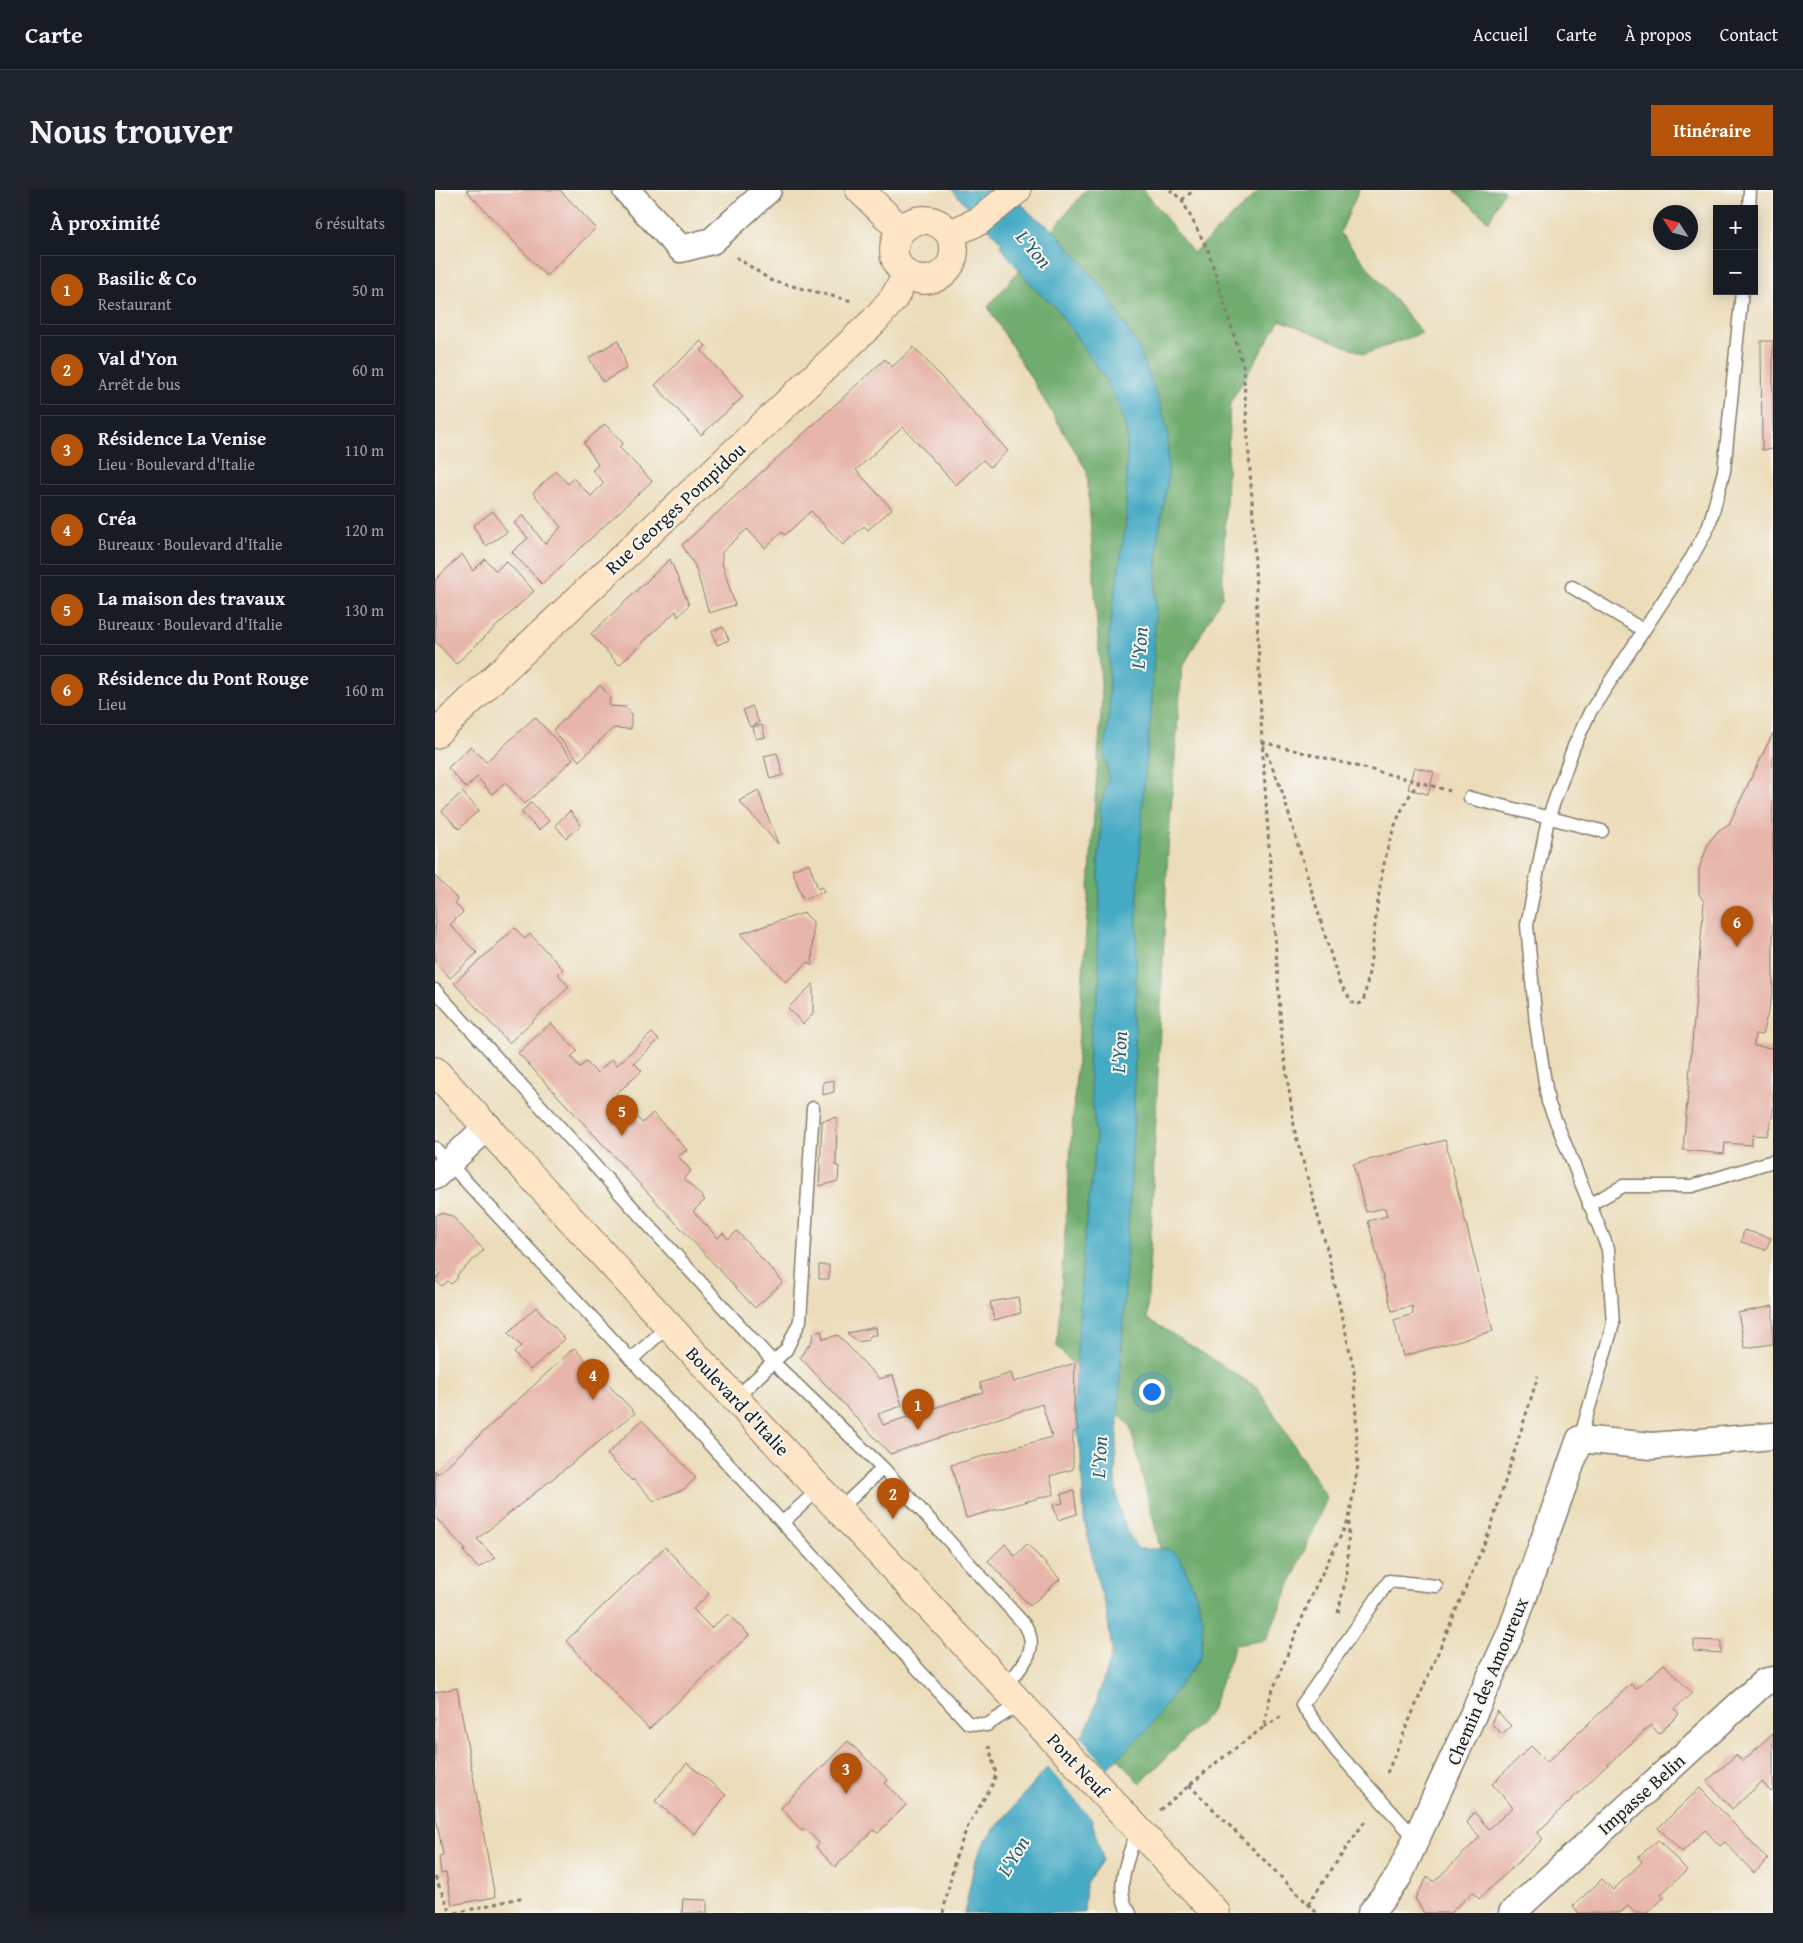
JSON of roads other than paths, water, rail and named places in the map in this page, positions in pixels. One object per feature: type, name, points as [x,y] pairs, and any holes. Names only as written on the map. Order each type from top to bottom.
[{"type":"main road","points":[[860,190],[901,230]]},
{"type":"main road","points":[[949,234],[979,221],[1017,190]]},
{"type":"main road","points":[[926,219],[943,227],[949,234],[954,254],[945,271],[927,280],[907,275],[896,262],[894,254],[896,238],[908,224],[926,219]]},
{"type":"main road","name":"Rue Georges Pompidou","points":[[435,734],[875,321],[893,299],[907,275]]},
{"type":"main road","name":"Boulevard d'Italie","points":[[435,1071],[488,1126],[736,1398],[1044,1728]]},
{"type":"main road","name":"Pont Neuf","points":[[1044,1728],[1138,1829]]},
{"type":"main road","points":[[1138,1829],[1216,1913]]},
{"type":"street","points":[[626,190],[681,249],[712,241],[767,190]]},
{"type":"street","points":[[439,1162],[488,1126]]},
{"type":"street","points":[[1581,1439],[1652,1446],[1773,1436]]},
{"type":"street","name":"Chemin des Amoureux","points":[[1371,1913],[1399,1876],[1417,1840],[1511,1632],[1581,1439]]},
{"type":"street","name":"Impasse Belin","points":[[1512,1913],[1764,1682],[1773,1680]]},
{"type":"lane","points":[[1749,205],[1750,190]]},
{"type":"lane","points":[[1581,1439],[1613,1324],[1608,1249],[1548,1102],[1536,1024],[1527,925],[1548,819],[1574,746],[1590,712],[1709,526],[1724,471],[1742,295]]},
{"type":"lane","points":[[1572,587],[1643,630]]},
{"type":"lane","points":[[1470,798],[1602,831]]},
{"type":"lane","points":[[435,990],[774,1363],[883,1468],[1030,1632],[1031,1651],[1013,1694],[987,1726],[968,1723],[631,1360],[439,1162]]},
{"type":"lane","points":[[736,1398],[786,1350],[801,1321],[813,1108]]},
{"type":"lane","points":[[1589,1205],[1623,1186],[1692,1186],[1773,1161]]},
{"type":"lane","points":[[631,1360],[669,1325]]},
{"type":"lane","points":[[840,1510],[883,1468]]},
{"type":"lane","points":[[782,1523],[820,1488]]},
{"type":"lane","points":[[1417,1840],[1337,1752],[1302,1705],[1389,1580],[1436,1586]]},
{"type":"lane","points":[[1130,1913],[1126,1908],[1122,1873],[1138,1829]]},
{"type":"water","name":"L'Yon","points":[[952,190],[1009,190],[1031,214],[1057,233],[1103,288],[1138,346],[1158,398],[1168,431],[1168,479],[1158,538],[1152,703],[1144,784],[1137,908],[1134,1117],[1115,1477],[1121,1515],[1138,1549],[1168,1549],[1180,1557],[1198,1600],[1203,1620],[1201,1656],[1147,1730],[1075,1799],[1091,1818],[1103,1859],[1086,1884],[1084,1913],[964,1913],[975,1861],[986,1839],[1051,1763],[1083,1734],[1091,1719],[1112,1652],[1106,1608],[1098,1583],[1084,1519],[1081,1456],[1074,1406],[1083,1251],[1096,1140],[1088,1060],[1092,1024],[1100,982],[1097,945],[1100,903],[1098,862],[1101,839],[1100,807],[1109,777],[1104,754],[1109,713],[1109,632],[1126,521],[1127,432],[1116,399],[1100,371],[1056,308],[1034,288],[1000,246],[1002,243]]},
{"type":"place","name":"Résidence du Pont Rouge","points":[[1737,947]]},
{"type":"place","name":"La maison des travaux","points":[[622,1136]]},
{"type":"place","name":"Créa","points":[[593,1400]]},
{"type":"place","name":"Basilic & Co","points":[[918,1430]]},
{"type":"place","name":"Val d'Yon","points":[[893,1519]]},
{"type":"place","name":"Résidence La Venise","points":[[846,1794]]}]
